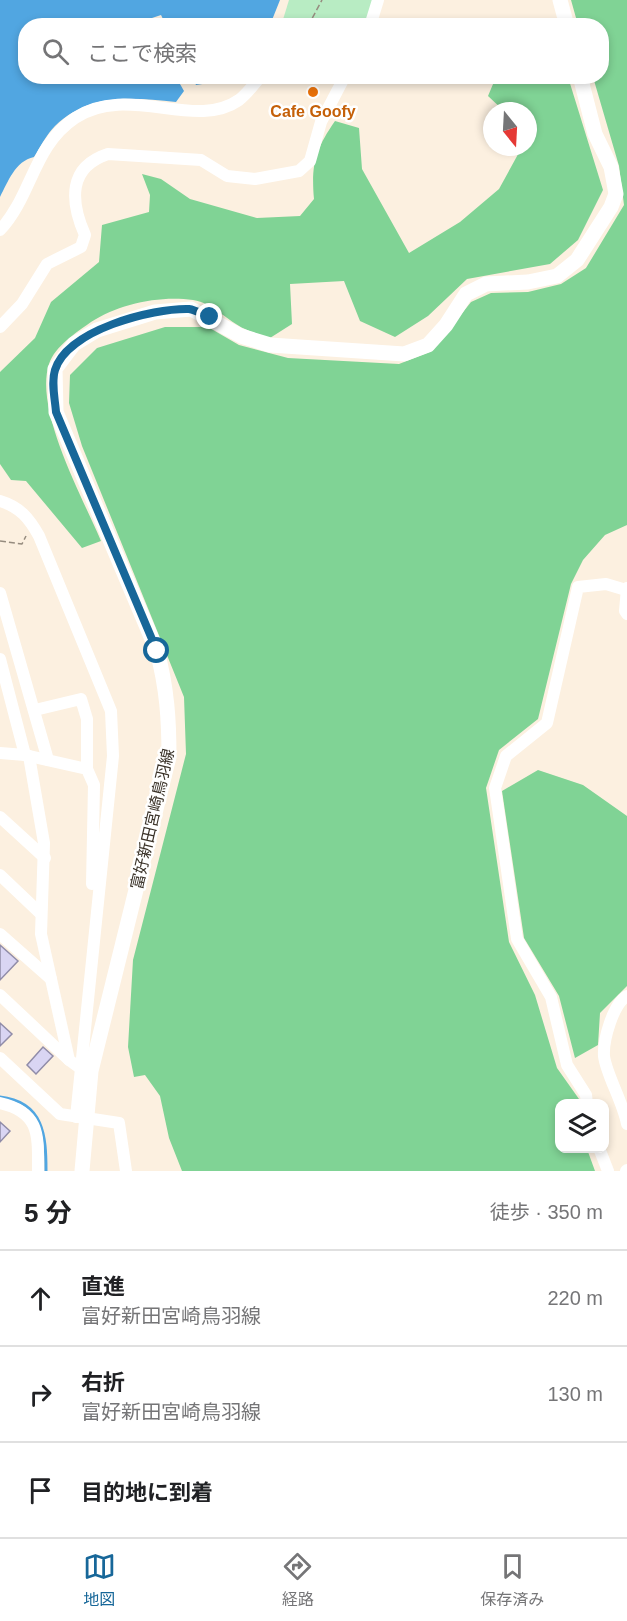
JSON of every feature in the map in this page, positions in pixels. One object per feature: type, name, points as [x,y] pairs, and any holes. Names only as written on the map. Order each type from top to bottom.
[{"type":"main road","points":[[560,0],[565,18]]},
{"type":"main road","name":"富好新田宮崎鳥羽線","points":[[82,1171],[81,1117],[169,757],[169,713],[166,683],[157,651],[56,412],[55,369],[74,344],[97,330],[155,312],[191,309],[210,317],[240,336],[270,345],[404,354],[428,345],[446,325],[466,294],[486,284],[528,282],[557,276],[577,260],[611,207],[616,194],[611,167],[596,134],[582,84]]},
{"type":"street","points":[[372,18],[378,0]]},
{"type":"street","points":[[0,230],[11,218],[35,165],[56,132],[78,116],[117,103],[200,110],[220,108],[239,100],[254,84]]},
{"type":"street","points":[[0,327],[22,304],[47,264],[81,247],[85,235],[77,217],[74,195],[81,169],[94,159],[108,154],[201,160],[227,176],[255,179],[299,171],[310,161],[321,122],[341,84]]},
{"type":"street","points":[[0,501],[18,509],[28,517],[39,536],[113,720],[113,756],[80,1068],[81,1117]]},
{"type":"street","points":[[586,1099],[567,1065],[551,998],[517,939],[495,788],[506,756],[547,723],[578,587],[606,584],[626,589],[627,614]]},
{"type":"street","points":[[0,592],[48,760]]},
{"type":"street","points":[[0,659],[27,756],[45,858],[41,934],[69,1060]]},
{"type":"street","points":[[35,710],[81,699],[87,719],[87,769],[94,785],[92,884],[98,886]]},
{"type":"street","points":[[0,753],[27,756],[87,769]]},
{"type":"street","points":[[0,817],[45,858]]},
{"type":"street","points":[[0,876],[41,914]]},
{"type":"street","points":[[0,934],[51,979]]},
{"type":"street","points":[[0,995],[80,1068]]},
{"type":"street","points":[[627,996],[618,1004],[610,1022],[604,1057],[626,1109],[627,1124]]},
{"type":"street","points":[[0,1058],[60,1114],[119,1123],[126,1171]]},
{"type":"street","points":[[0,1103],[21,1111],[35,1126],[38,1138],[38,1171]]},
{"type":"street","points":[[601,1153],[608,1171]]},
{"type":"path","points":[[312,18],[322,0]]},
{"type":"path","points":[[0,541],[22,544],[27,539],[26,533]]},
{"type":"green space","points":[[289,0],[378,0],[372,18],[283,18]]},
{"type":"green space","points":[[571,0],[627,0],[627,525],[605,535],[583,560],[571,584],[538,719],[499,750],[486,788],[509,942],[535,995],[557,1068],[579,1099],[555,1099],[555,1153],[588,1153],[595,1171],[182,1171],[169,1138],[160,1096],[145,1075],[134,1077],[128,1047],[133,960],[186,754],[184,697],[82,446],[69,403],[70,375],[97,348],[165,327],[208,327],[239,345],[288,358],[399,364],[432,351],[471,302],[491,293],[528,292],[561,284],[586,268],[624,205],[619,166],[595,84],[609,84],[609,18],[576,18]]},
{"type":"green space","points":[[493,84],[570,84],[603,190],[578,240],[550,264],[467,279],[428,316],[395,337],[360,321],[344,281],[290,284],[292,324],[270,338],[238,326],[213,308],[193,300],[153,300],[114,310],[91,322],[61,345],[49,364],[46,383],[48,405],[62,453],[101,541],[82,548],[26,481],[11,480],[0,464],[0,372],[35,338],[51,302],[99,262],[102,225],[149,212],[150,195],[142,174],[161,179],[190,199],[257,218],[300,216],[314,199],[313,177],[316,158],[335,121],[359,128],[362,169],[409,253],[460,222],[499,189],[517,156],[537,156],[537,102],[494,102],[488,96]]},
{"type":"green space","points":[[538,770],[583,785],[627,816],[627,986],[600,1013],[598,1045],[575,1058],[559,996],[524,938],[502,791]]},
{"type":"water","points":[[0,0],[280,0],[273,18],[162,18],[161,15],[152,18],[18,18],[18,84],[180,84],[184,91],[176,102],[144,99],[112,100],[83,107],[69,115],[52,129],[34,157],[27,159],[17,167],[0,197]]},
{"type":"building","points":[[0,945],[18,961],[0,980]]},
{"type":"building","points":[[0,1023],[12,1034],[0,1046]]},
{"type":"building","points":[[43,1047],[53,1056],[36,1074],[27,1065]]},
{"type":"building","points":[[0,1122],[10,1131],[0,1142]]},
{"type":"waterway","points":[[0,1097],[15,1100],[34,1113],[43,1134],[46,1171]]},
{"type":"place","name":"Cafe Goofy","points":[[313,92]]},
{"type":"route","points":[[157,651],[56,412],[55,369],[74,344],[97,330],[155,312],[191,309],[210,317]]}]
